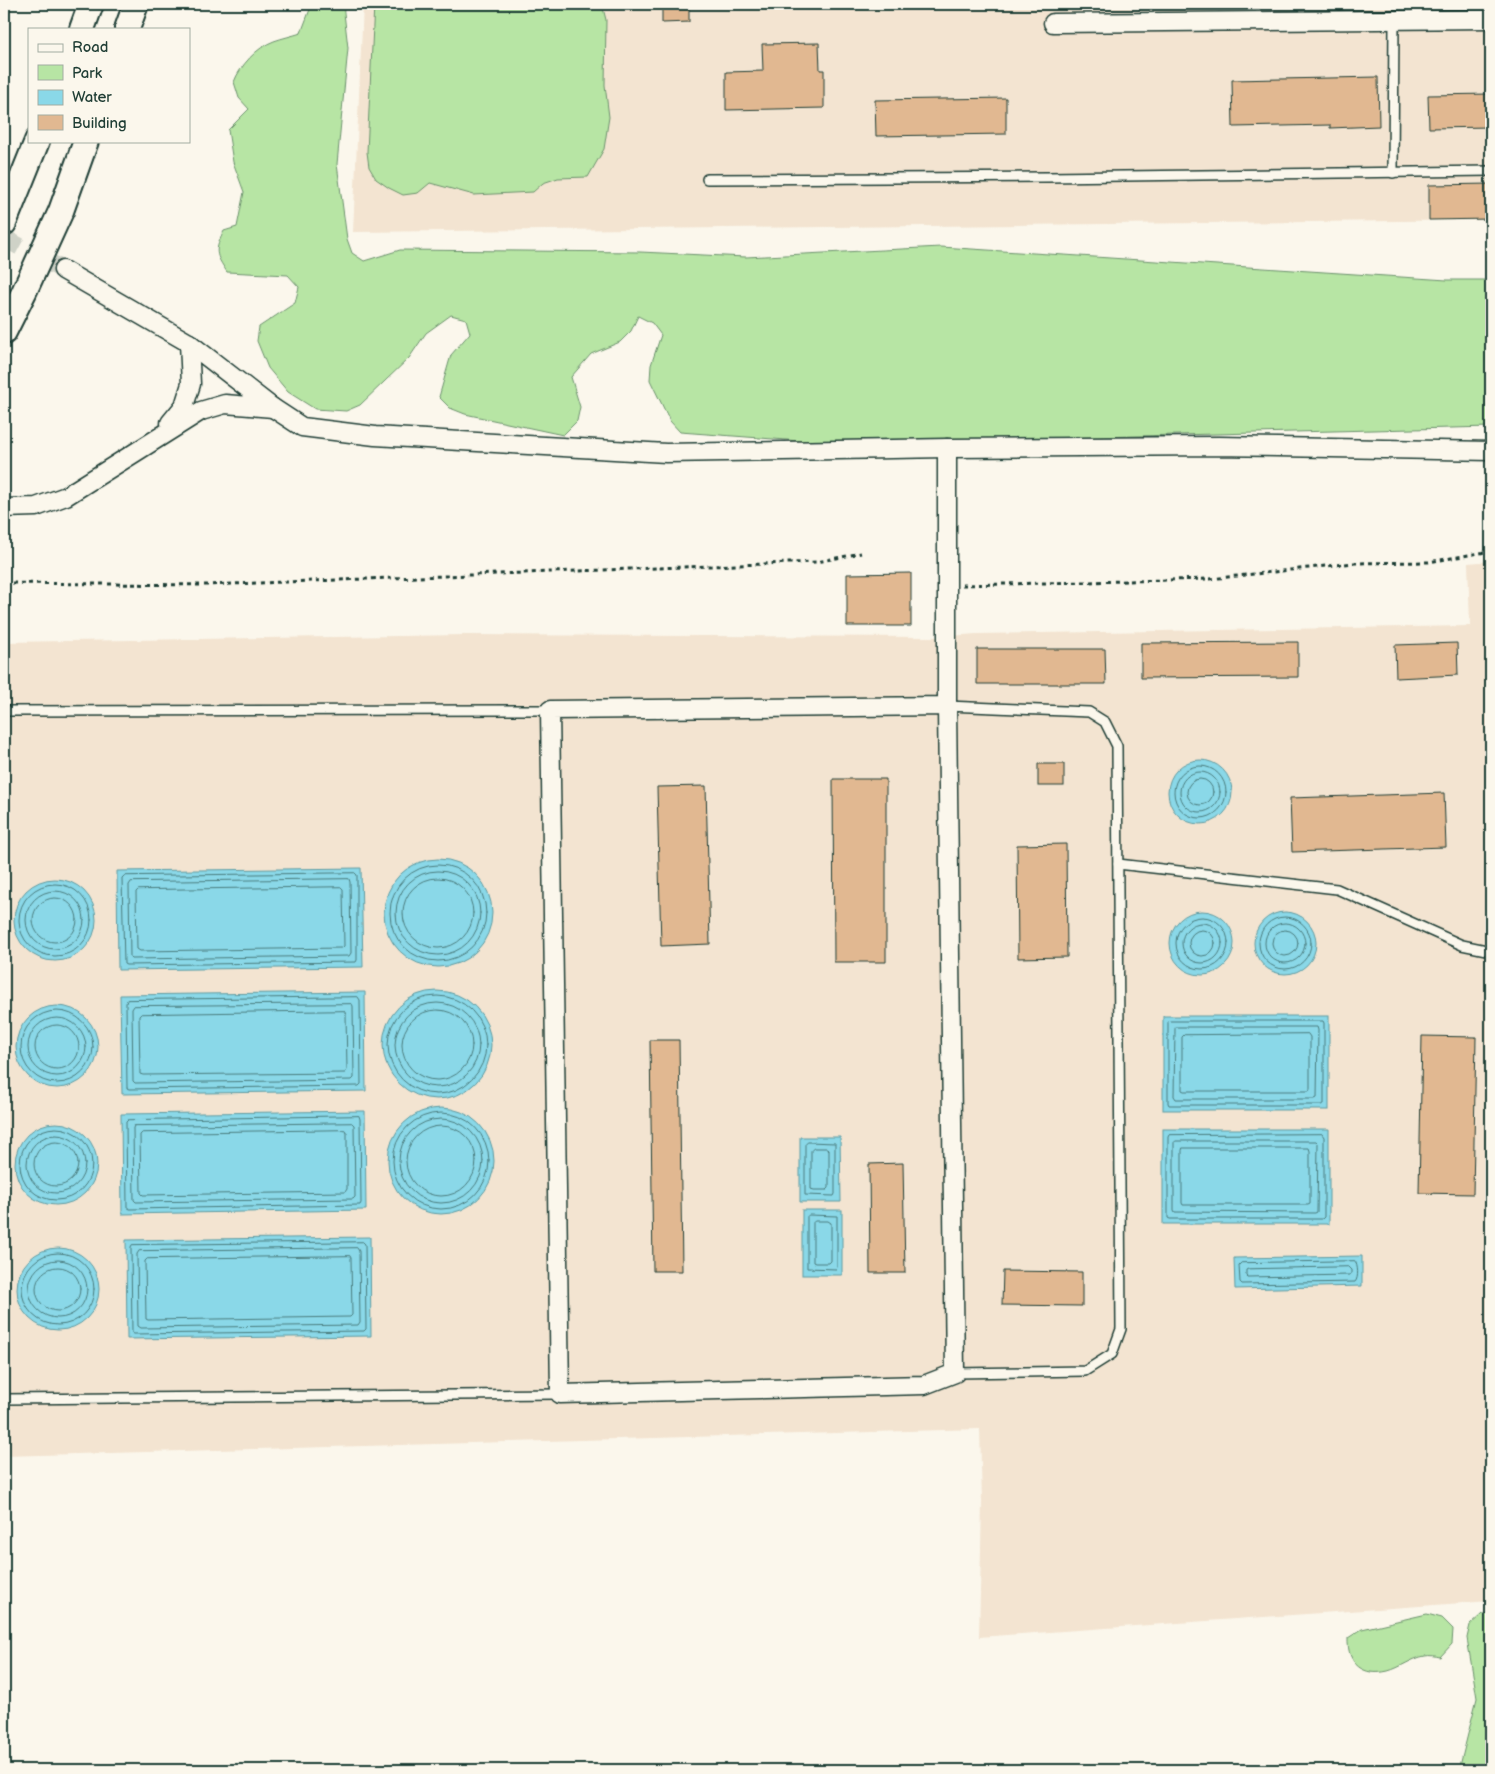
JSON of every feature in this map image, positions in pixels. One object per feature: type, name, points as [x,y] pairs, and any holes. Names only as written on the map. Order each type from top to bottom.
[{"type":"street","points":[[82,28],[92,4]]},
{"type":"street","points":[[127,28],[136,4]]},
{"type":"street","points":[[1053,23],[1491,18]]},
{"type":"street","points":[[4,223],[37,142]]},
{"type":"street","points":[[4,332],[61,211],[86,142]]},
{"type":"street","points":[[63,270],[189,342],[273,408],[302,427],[404,438],[666,453],[1219,446],[1491,451]]},
{"type":"street","points":[[158,436],[184,406],[191,384],[189,342]]},
{"type":"street","points":[[4,508],[36,508],[66,496],[158,436],[201,411],[225,404],[273,408]]},
{"type":"street","points":[[947,448],[955,1373],[924,1385],[560,1394],[550,710],[948,706]]},
{"type":"lane","points":[[1393,173],[1394,20]]},
{"type":"lane","points":[[707,180],[1048,178],[1491,171]]},
{"type":"lane","points":[[948,706],[1090,712],[1105,722],[1117,746],[1121,1329],[1112,1354],[1086,1372],[955,1373]]},
{"type":"lane","points":[[4,711],[550,710]]},
{"type":"lane","points":[[1118,864],[1337,889],[1462,945],[1491,951]]},
{"type":"lane","points":[[4,1399],[560,1394]]},
{"type":"path","points":[[947,585],[1210,579],[1353,563],[1429,562],[1491,551]]},
{"type":"path","points":[[4,583],[234,584],[807,562],[861,553]]},
{"type":"shaded area","points":[[363,4],[1491,4],[1491,220],[353,232]]},
{"type":"shaded area","points":[[1491,561],[1491,1601],[979,1637],[982,1503],[980,1429],[4,1456],[4,642],[466,635],[938,637],[976,634],[1470,626],[1468,563]]},
{"type":"green space","points":[[312,4],[343,4],[348,48],[337,164],[347,239],[352,253],[364,261],[400,250],[640,252],[746,257],[941,247],[1447,280],[1491,280],[1491,427],[901,442],[800,441],[680,432],[670,421],[650,380],[651,365],[661,335],[652,323],[638,316],[631,331],[620,342],[591,354],[571,377],[580,407],[577,421],[563,435],[465,414],[450,408],[439,397],[451,355],[470,333],[466,319],[451,315],[426,333],[409,358],[360,405],[346,411],[315,409],[288,392],[268,368],[257,341],[259,327],[295,303],[299,287],[288,275],[227,272],[217,252],[224,231],[237,227],[244,192],[233,162],[228,130],[249,109],[239,98],[234,82],[255,52],[274,41],[301,33]]},
{"type":"green space","points":[[374,4],[602,4],[606,20],[605,85],[609,117],[604,149],[588,177],[558,178],[543,183],[533,192],[474,195],[430,183],[418,193],[403,195],[376,179],[369,167],[367,152]]},
{"type":"green space","points":[[1491,1613],[1491,1770],[1459,1770],[1477,1698],[1467,1638],[1470,1625],[1482,1614]]},
{"type":"green space","points":[[1427,1614],[1442,1618],[1453,1629],[1452,1644],[1440,1657],[1420,1657],[1393,1670],[1371,1672],[1358,1666],[1350,1655],[1348,1638],[1362,1629]]},
{"type":"water","points":[[1200,760],[1218,766],[1226,774],[1232,792],[1226,810],[1218,818],[1200,824],[1182,818],[1174,810],[1168,792],[1174,774],[1182,766]]},
{"type":"water","points":[[438,859],[458,864],[476,875],[487,893],[492,913],[487,933],[476,951],[458,962],[438,967],[418,962],[400,951],[389,933],[384,913],[389,893],[400,875],[418,864]]},
{"type":"water","points":[[361,868],[363,967],[118,970],[117,871]]},
{"type":"water","points":[[55,879],[71,882],[84,891],[93,904],[96,920],[93,936],[84,949],[71,958],[55,961],[39,958],[26,949],[17,936],[14,920],[17,904],[26,891],[39,882]]},
{"type":"water","points":[[1202,911],[1220,917],[1228,925],[1234,943],[1228,961],[1220,969],[1202,975],[1184,969],[1176,961],[1170,943],[1176,925],[1184,917]]},
{"type":"water","points":[[1279,912],[1291,912],[1307,921],[1314,931],[1316,943],[1314,955],[1307,965],[1291,974],[1279,974],[1268,969],[1259,960],[1254,949],[1254,937],[1259,926],[1268,917]]},
{"type":"water","points":[[437,991],[467,1000],[475,1007],[482,1015],[491,1045],[482,1075],[475,1083],[467,1090],[437,1099],[407,1090],[399,1083],[392,1075],[383,1045],[392,1015],[399,1007],[407,1000]]},
{"type":"water","points":[[365,992],[366,1091],[122,1094],[120,995]]},
{"type":"water","points":[[57,1006],[73,1009],[86,1018],[95,1031],[98,1047],[95,1063],[86,1076],[73,1085],[57,1088],[41,1085],[28,1076],[19,1063],[16,1047],[19,1031],[28,1018],[41,1009]]},
{"type":"water","points":[[1163,1016],[1329,1016],[1329,1110],[1163,1110]]},
{"type":"water","points":[[441,1108],[461,1112],[479,1123],[490,1141],[494,1161],[490,1181],[479,1199],[461,1210],[441,1214],[421,1210],[403,1199],[392,1181],[388,1161],[392,1141],[403,1123],[421,1112]]},
{"type":"water","points":[[365,1111],[366,1210],[122,1214],[121,1114]]},
{"type":"water","points":[[56,1123],[72,1127],[85,1135],[93,1148],[97,1164],[93,1180],[85,1193],[72,1201],[56,1205],[40,1201],[27,1193],[19,1180],[15,1164],[19,1148],[27,1135],[40,1127]]},
{"type":"water","points":[[1163,1129],[1329,1129],[1329,1224],[1163,1224]]},
{"type":"water","points":[[800,1137],[840,1137],[841,1202],[800,1202]]},
{"type":"water","points":[[802,1210],[842,1210],[842,1275],[802,1275]]},
{"type":"water","points":[[370,1237],[371,1336],[127,1339],[126,1240]]},
{"type":"water","points":[[58,1248],[74,1252],[87,1260],[95,1273],[99,1289],[95,1305],[87,1318],[74,1326],[58,1330],[42,1326],[29,1318],[21,1305],[17,1289],[21,1273],[29,1260],[42,1252]]},
{"type":"water","points":[[1362,1256],[1362,1286],[1235,1289],[1234,1258]]},
{"type":"building","points":[[689,5],[689,22],[662,23],[662,6]]},
{"type":"building","points":[[819,43],[820,70],[824,70],[824,108],[726,110],[726,72],[763,71],[762,44]]},
{"type":"building","points":[[1378,77],[1379,126],[1330,128],[1330,125],[1233,127],[1232,80]]},
{"type":"building","points":[[1491,94],[1491,127],[1429,128],[1428,95]]},
{"type":"building","points":[[1006,98],[1006,134],[876,136],[875,100]]},
{"type":"building","points":[[1491,184],[1491,219],[1429,220],[1429,185]]},
{"type":"building","points":[[911,573],[911,626],[847,626],[847,574]]},
{"type":"building","points":[[1298,642],[1298,677],[1141,678],[1141,643]]},
{"type":"building","points":[[1457,643],[1458,675],[1396,678],[1395,645]]},
{"type":"building","points":[[977,649],[1105,649],[1106,684],[977,684]]},
{"type":"building","points":[[1038,764],[1064,764],[1064,786],[1038,786]]},
{"type":"building","points":[[833,779],[886,779],[886,962],[834,962]]},
{"type":"building","points":[[706,786],[710,944],[661,946],[657,787]]},
{"type":"building","points":[[1444,793],[1446,847],[1292,852],[1290,798]]},
{"type":"building","points":[[1066,844],[1067,957],[1018,958],[1017,845]]},
{"type":"building","points":[[1422,1036],[1476,1037],[1473,1194],[1419,1193]]},
{"type":"building","points":[[650,1040],[679,1040],[682,1271],[653,1271]]},
{"type":"building","points":[[903,1163],[905,1273],[870,1273],[869,1164]]},
{"type":"building","points":[[1003,1271],[1082,1272],[1082,1306],[1002,1305]]},
{"type":"tunnel","points":[[4,238],[63,270]]}]
